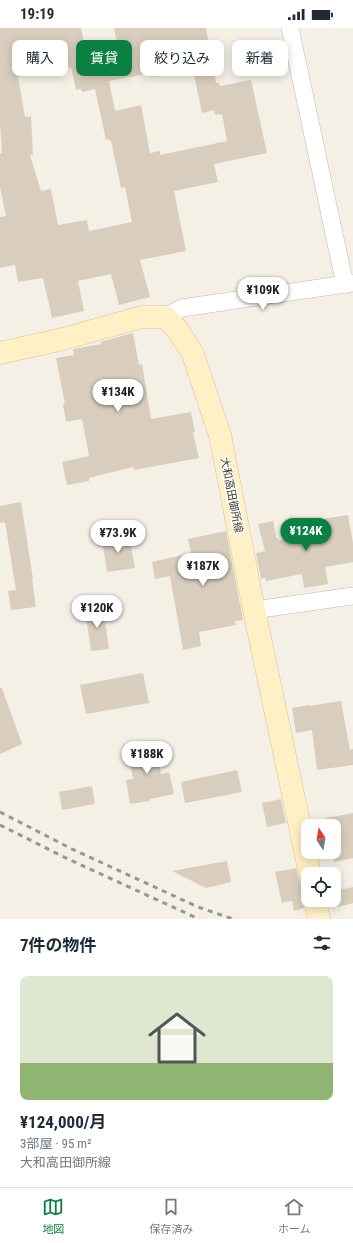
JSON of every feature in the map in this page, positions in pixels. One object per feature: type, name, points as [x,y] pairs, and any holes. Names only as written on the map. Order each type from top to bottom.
[{"type":"main road","points":[[0,352],[58,340],[142,317],[165,317]]},
{"type":"main road","name":"大和高田御所線","points":[[165,317],[177,329],[193,354],[220,435],[254,610],[309,867]]},
{"type":"main road","points":[[316,907],[319,919]]},
{"type":"street","points":[[165,317],[182,308],[349,284],[290,28]]},
{"type":"street","points":[[254,610],[353,596]]},
{"type":"building","points":[[0,28],[81,28],[83,40],[76,40],[76,76],[132,76],[132,40],[116,40],[114,28],[206,28],[208,40],[140,40],[140,75],[109,81],[115,111],[141,105],[150,153],[160,151],[160,155],[227,141],[222,114],[215,115],[214,110],[202,113],[194,76],[215,76],[216,83],[219,83],[220,86],[251,80],[267,153],[214,164],[218,182],[174,191],[186,251],[140,260],[150,297],[119,305],[111,274],[78,281],[84,311],[52,318],[43,278],[18,282],[15,265],[0,268],[0,217],[6,216],[0,187],[0,154],[2,153],[0,123]],"holes":[[[12,40],[68,40],[68,68],[71,67],[76,90],[81,89],[82,92],[95,89],[106,140],[109,139],[111,141],[121,188],[125,187],[132,222],[89,231],[87,220],[58,225],[51,189],[41,191],[30,155],[33,155],[31,116],[25,117],[18,77],[23,76],[12,76]]]},
{"type":"building","points":[[133,333],[139,365],[142,364],[151,419],[191,412],[195,432],[193,433],[199,458],[134,470],[133,467],[89,478],[89,481],[67,485],[62,462],[89,456],[82,419],[66,422],[63,404],[65,404],[56,358],[74,355],[73,349],[101,344],[100,342]]},
{"type":"building","points":[[21,502],[36,607],[11,610],[8,591],[16,590],[5,522],[0,523],[0,506]]},
{"type":"building","points":[[348,515],[353,543],[353,562],[325,567],[328,584],[304,588],[302,574],[266,581],[265,578],[261,579],[256,553],[265,551],[258,524],[273,521],[277,539],[278,538],[279,540],[324,531],[322,519]]},
{"type":"building","points":[[226,531],[243,620],[235,621],[236,625],[199,632],[201,646],[183,650],[170,576],[155,579],[152,562],[191,553],[188,539]]},
{"type":"building","points":[[129,536],[135,568],[107,572],[102,540]]},
{"type":"building","points":[[103,607],[109,649],[91,651],[85,610]]},
{"type":"building","points":[[143,673],[149,703],[86,714],[80,685]]},
{"type":"building","points":[[0,688],[2,688],[22,744],[0,754]]},
{"type":"building","points":[[341,701],[350,750],[353,749],[353,765],[317,770],[312,730],[296,733],[292,708]]},
{"type":"building","points":[[155,741],[161,774],[169,772],[174,794],[150,799],[150,801],[130,804],[126,780],[133,779],[127,746]]},
{"type":"building","points":[[237,770],[242,792],[185,803],[181,782]]},
{"type":"building","points":[[92,786],[95,804],[62,810],[59,792]]},
{"type":"building","points":[[281,799],[286,823],[267,827],[262,803]]},
{"type":"building","points":[[353,813],[353,858],[334,862],[333,859],[341,859],[341,819],[326,818]]},
{"type":"building","points":[[227,861],[231,882],[206,888],[172,871]]},
{"type":"building","points":[[296,868],[301,882],[301,907],[304,908],[294,911],[292,901],[282,903],[275,872]]},
{"type":"building","points":[[353,887],[353,903],[341,906],[341,890]]},
{"type":"railway","points":[[0,812],[72,849],[198,907],[233,919]]},
{"type":"railway","points":[[0,825],[68,859],[199,919]]}]
